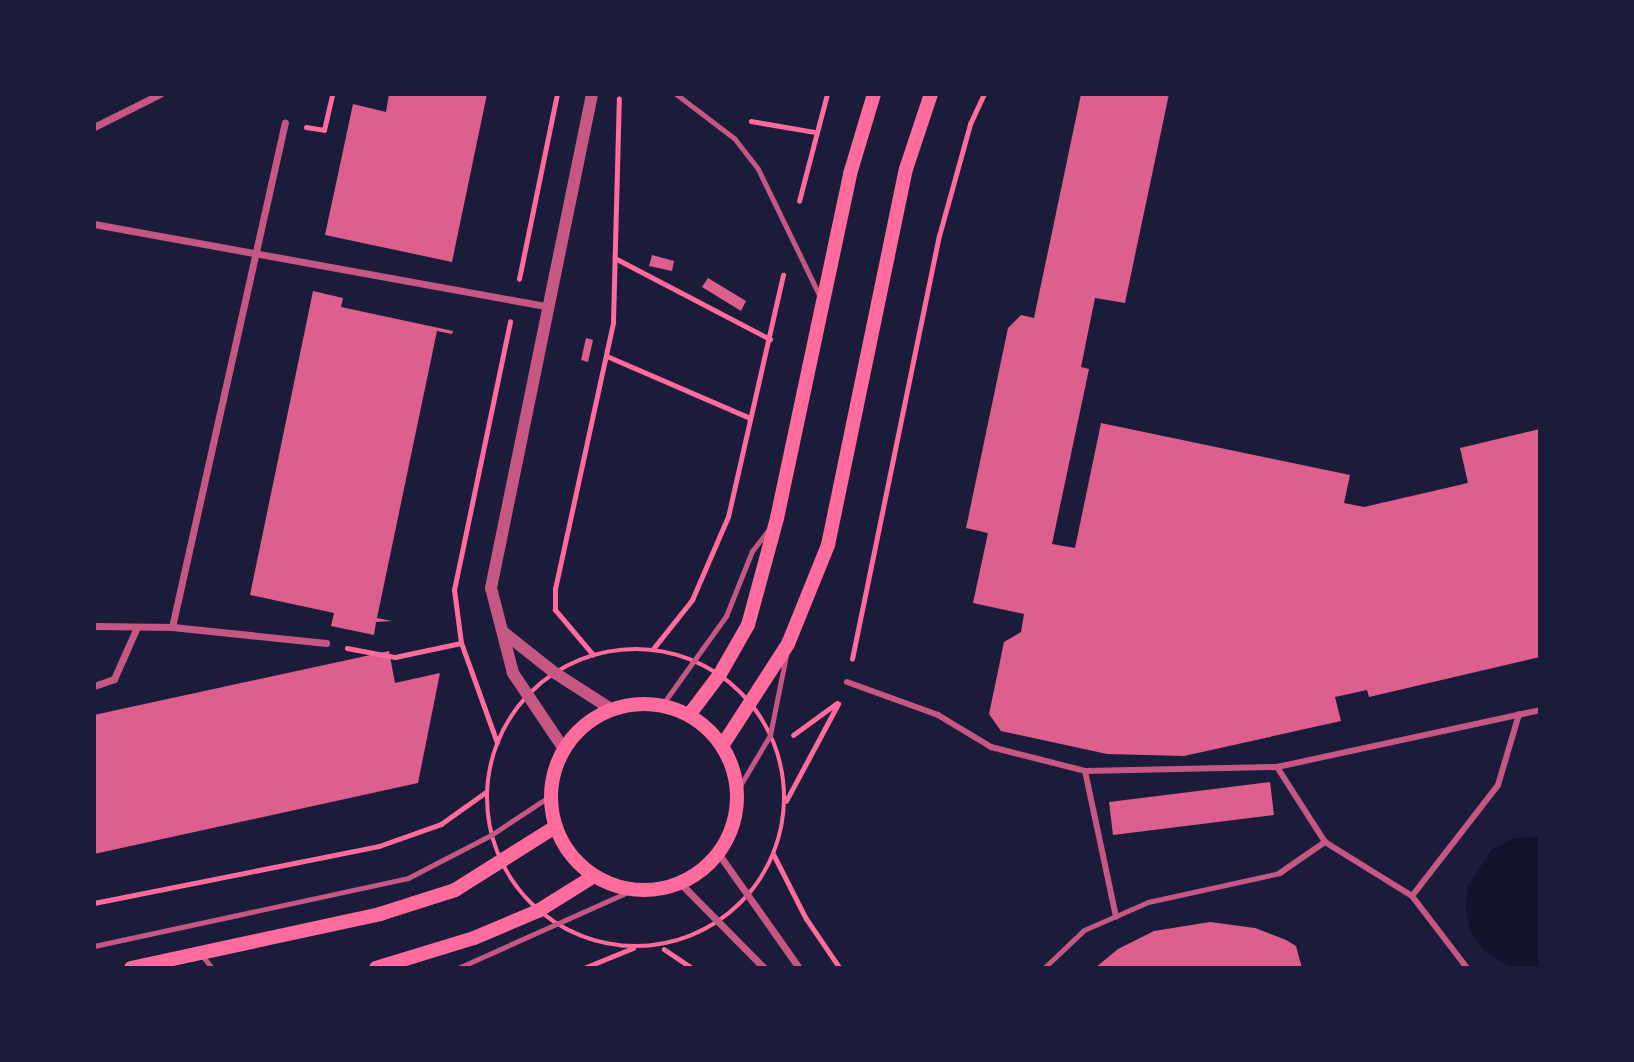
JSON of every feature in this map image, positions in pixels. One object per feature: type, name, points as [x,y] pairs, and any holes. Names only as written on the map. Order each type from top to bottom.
[{"type":"main road","points":[[689,715],[720,674],[748,625],[777,518],[850,174],[874,94]]},
{"type":"main road","points":[[722,746],[788,644],[828,545],[906,169],[931,94]]},
{"type":"main road","points":[[636,703],[662,705],[689,715],[722,746],[736,773],[738,789],[728,837],[718,853],[682,885],[632,890],[594,876],[570,855],[555,827],[550,796],[555,768],[564,749],[588,720],[611,709],[636,703]]},
{"type":"main road","points":[[131,968],[155,965],[380,914],[455,890],[555,827]]},
{"type":"main road","points":[[376,968],[474,938],[538,911],[594,876]]},
{"type":"street","points":[[94,127],[160,94]]},
{"type":"street","points":[[564,749],[513,673],[491,588],[592,94]]},
{"type":"street","points":[[172,627],[285,122]]},
{"type":"street","points":[[94,224],[549,307]]},
{"type":"street","points":[[94,626],[172,627],[326,643]]},
{"type":"street","points":[[94,686],[114,680],[137,626]]},
{"type":"street","points":[[503,632],[555,673],[611,709]]},
{"type":"street","points":[[848,682],[937,715],[991,747],[1085,771],[1277,767],[1539,710]]},
{"type":"street","points":[[1412,895],[1498,785],[1519,714]]},
{"type":"street","points":[[1277,767],[1325,842],[1412,895],[1467,968]]},
{"type":"street","points":[[1085,771],[1116,916]]},
{"type":"street","points":[[1280,873],[1325,842]]},
{"type":"street","points":[[718,853],[799,968]]},
{"type":"street","points":[[682,885],[764,968]]},
{"type":"lane","points":[[676,94],[734,138],[758,169],[823,303]]},
{"type":"lane","points":[[662,705],[726,616],[752,551],[777,518]]},
{"type":"lane","points":[[738,789],[770,735],[788,644]]},
{"type":"lane","points":[[94,946],[408,878],[492,835],[550,796]]},
{"type":"lane","points":[[1044,968],[1084,930],[1148,902],[1280,873]]},
{"type":"lane","points":[[458,968],[632,890]]},
{"type":"lane","points":[[200,953],[212,968]]},
{"type":"path","points":[[285,122],[324,130],[332,94]]},
{"type":"path","points":[[593,654],[555,610],[555,589],[613,322],[621,103],[617,94]]},
{"type":"path","points":[[653,649],[692,600],[728,517],[815,132],[827,94]]},
{"type":"path","points":[[840,968],[806,918],[774,855],[786,802],[848,682],[939,236],[970,124],[984,94]]},
{"type":"path","points":[[745,119],[815,132]]},
{"type":"path","points":[[615,258],[770,339]]},
{"type":"path","points":[[607,356],[750,418]]},
{"type":"path","points":[[326,643],[395,657],[461,643]]},
{"type":"path","points":[[777,746],[840,701]]},
{"type":"path","points":[[94,903],[379,846],[441,824],[487,791],[497,743]]},
{"type":"path","points":[[584,968],[634,947],[663,948],[692,968]]},
{"type":"shaded area","points":[[1539,836],[1539,967],[1510,967],[1483,950],[1471,932],[1466,910],[1467,887],[1492,850],[1512,839]]},
{"type":"building","points":[[389,94],[487,94],[452,262],[325,235],[353,104],[386,112]]},
{"type":"building","points":[[1081,94],[1169,94],[1125,303],[1095,298],[1081,367],[1089,369],[1052,544],[1075,548],[1101,423],[1350,475],[1344,503],[1364,507],[1468,483],[1460,448],[1540,429],[1540,657],[1369,697],[1367,690],[1335,697],[1341,721],[1184,756],[1107,754],[1001,731],[989,714],[1004,642],[1021,632],[1024,614],[973,603],[988,533],[966,528],[1008,328],[1021,315],[1034,318]]},
{"type":"building","points":[[652,255],[674,261],[672,271],[649,266]]},
{"type":"building","points":[[708,278],[746,301],[741,311],[702,287]]},
{"type":"building","points":[[313,291],[343,298],[341,307],[453,331],[452,334],[437,331],[377,618],[392,621],[376,622],[374,635],[331,626],[334,613],[250,595]]},
{"type":"building","points":[[586,338],[593,340],[588,362],[581,360]]},
{"type":"building","points":[[389,651],[395,683],[440,673],[418,783],[94,854],[94,715]]},
{"type":"building","points":[[1270,782],[1274,815],[1113,835],[1109,802]]},
{"type":"building","points":[[1210,922],[1255,928],[1286,940],[1296,946],[1302,968],[1095,968],[1118,949],[1154,931]]}]
